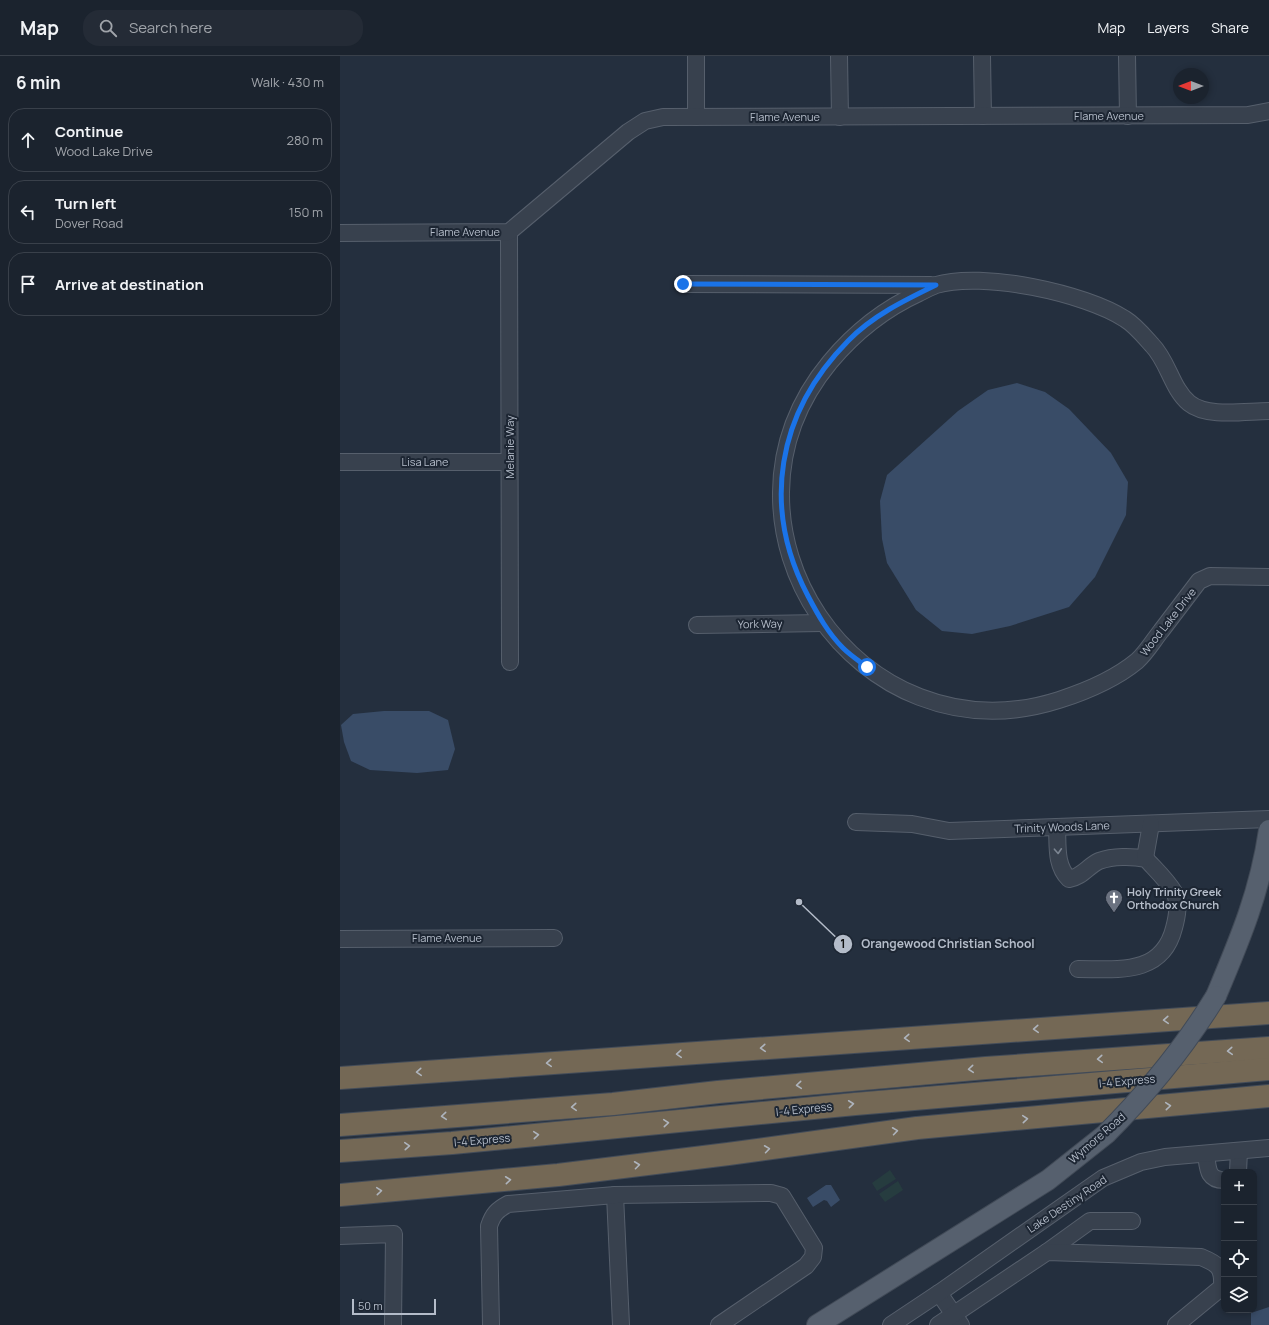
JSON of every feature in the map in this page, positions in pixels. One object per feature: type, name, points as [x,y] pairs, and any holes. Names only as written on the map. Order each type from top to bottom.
[{"type":"highway","points":[[340,1078],[1269,1013]]},
{"type":"highway","name":"I-4 Express","points":[[340,1126],[422,1118],[613,1104],[733,1091],[994,1067],[1269,1048]]},
{"type":"highway","name":"I-4 Express","points":[[340,1151],[452,1143],[855,1104],[1269,1069]]},
{"type":"highway","points":[[340,1195],[558,1175],[728,1154],[917,1128],[1269,1096]]},
{"type":"highway","points":[[340,1118],[422,1118]]},
{"type":"highway","points":[[340,1156],[386,1148]]},
{"type":"main road","name":"Wymore Road","points":[[817,1325],[1048,1180],[1106,1134],[1166,1069],[1194,1031],[1216,996],[1244,931],[1265,859],[1269,830]]},
{"type":"street","points":[[696,56],[696,117]]},
{"type":"street","points":[[839,56],[840,117]]},
{"type":"street","points":[[982,56],[983,116]]},
{"type":"street","points":[[1127,56],[1128,116]]},
{"type":"street","name":"Flame Avenue","points":[[340,233],[510,232],[628,132],[645,121],[663,117],[1248,115],[1269,111]]},
{"type":"street","name":"Melanie Way","points":[[510,232],[510,662]]},
{"type":"street","name":"Wood Lake Drive","points":[[1269,411],[1205,412],[1188,402],[1156,348],[1127,319],[1087,300],[1039,288],[1002,283],[966,281],[936,285],[904,300],[881,314],[848,341],[819,376],[802,407],[788,443],[781,477],[781,512],[785,539],[795,571],[822,623],[844,648],[890,685],[912,696],[946,706],[1010,711],[1038,707],[1076,695],[1111,680],[1139,659],[1199,581],[1210,576],[1269,577]]},
{"type":"street","points":[[683,284],[936,285]]},
{"type":"street","name":"Lisa Lane","points":[[340,462],[510,462]]},
{"type":"street","name":"York Way","points":[[697,625],[822,623]]},
{"type":"street","name":"Trinity Woods Lane","points":[[856,822],[912,824],[949,831],[1269,819]]},
{"type":"street","points":[[1145,858],[1151,824]]},
{"type":"street","points":[[1057,827],[1059,860],[1063,873],[1069,878],[1077,877],[1099,861],[1126,856],[1145,858],[1174,892],[1177,906],[1178,913],[1172,936],[1163,953],[1145,964],[1124,968],[1078,969]]},
{"type":"street","name":"Flame Avenue","points":[[340,938],[554,938]]},
{"type":"street","name":"Lake Destiny Road","points":[[891,1325],[939,1294],[1103,1178],[1141,1162],[1165,1157],[1269,1148]]},
{"type":"street","points":[[1238,1169],[1239,1151]]},
{"type":"street","points":[[1206,1154],[1208,1172],[1211,1177],[1221,1180]]},
{"type":"street","points":[[491,1325],[489,1226],[492,1216],[497,1209],[508,1204],[615,1195],[771,1193],[782,1196],[811,1242],[814,1248],[813,1257],[806,1266],[726,1323]]},
{"type":"street","points":[[615,1195],[621,1325]]},
{"type":"street","points":[[938,1325],[957,1320],[1090,1221],[1132,1221]]},
{"type":"street","points":[[340,1236],[394,1234],[393,1325]]},
{"type":"street","points":[[1047,1252],[1201,1257],[1215,1263],[1223,1274],[1222,1287],[1176,1325]]},
{"type":"street","points":[[939,1294],[957,1320]]},
{"type":"green space","points":[[890,1170],[896,1179],[877,1191],[872,1183]]},
{"type":"green space","points":[[898,1181],[903,1190],[885,1202],[879,1194]]},
{"type":"water","points":[[1017,383],[1045,392],[1069,409],[1111,453],[1128,482],[1126,515],[1095,577],[1069,607],[1010,626],[972,634],[942,631],[916,610],[887,563],[882,539],[880,501],[887,475],[958,411],[988,390]]},
{"type":"water","points":[[384,711],[429,711],[448,720],[455,749],[448,770],[417,773],[370,770],[351,761],[344,742],[341,725],[353,714]]},
{"type":"water","points":[[826,1185],[831,1185],[840,1200],[831,1207],[827,1201],[824,1200],[813,1207],[807,1198]]},
{"type":"water","points":[[1269,1307],[1269,1325],[1251,1325],[1251,1313],[1257,1313],[1257,1311]]},
{"type":"place","name":"Orangewood Christian School","points":[[799,902]]},
{"type":"place","name":"Holy Trinity Greek Orthodox Church","points":[[1114,913]]},
{"type":"route","points":[[683,284],[936,285],[904,300],[881,314],[848,341],[819,376],[802,407],[788,443],[781,477],[781,512],[785,539],[795,571],[822,623],[844,648],[867,667]]}]
